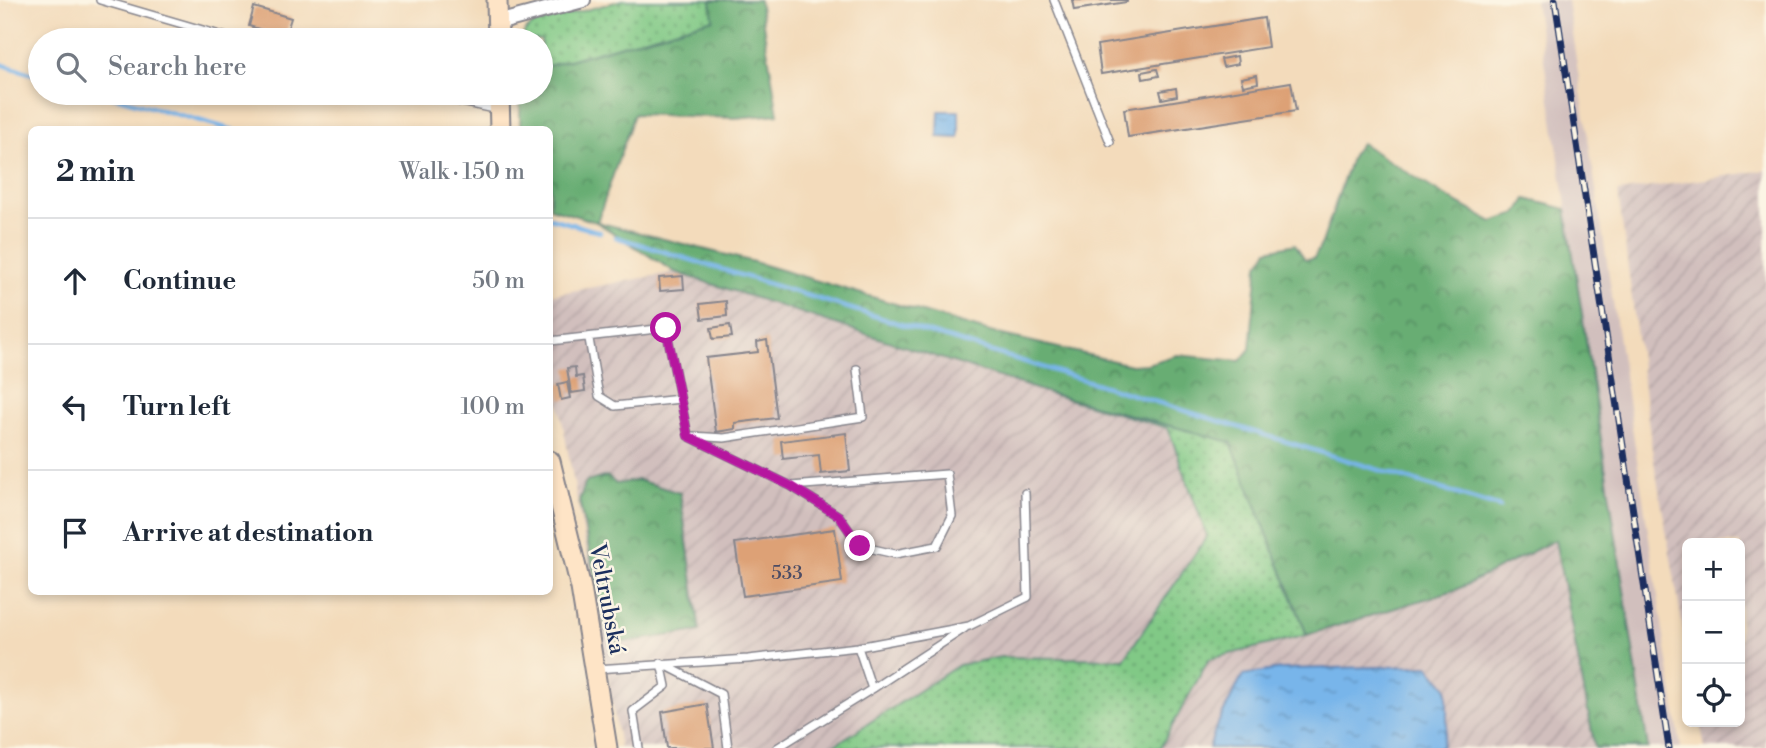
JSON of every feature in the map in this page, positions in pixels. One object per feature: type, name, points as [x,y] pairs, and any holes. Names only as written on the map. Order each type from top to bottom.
[{"type":"street","points":[[497,0],[497,28]]},
{"type":"street","points":[[508,28],[583,0]]},
{"type":"street","name":"Veltrubská","points":[[553,472],[572,545],[607,748]]},
{"type":"lane","points":[[100,0],[196,28]]},
{"type":"lane","points":[[1054,0],[1110,142]]},
{"type":"lane","points":[[474,105],[500,111]]},
{"type":"lane","points":[[553,341],[589,339],[666,328],[688,436]]},
{"type":"lane","points":[[589,339],[599,396],[615,406],[680,399]]},
{"type":"lane","points":[[688,436],[724,438],[863,417],[857,369]]},
{"type":"lane","points":[[688,436],[791,486],[839,516],[860,546],[895,554],[937,546],[952,516],[947,474],[791,486]]},
{"type":"lane","points":[[778,748],[969,626],[1028,597],[1025,493]]},
{"type":"lane","points":[[595,669],[748,659],[858,647],[969,626]]},
{"type":"lane","points":[[858,647],[872,689]]},
{"type":"lane","points":[[639,748],[634,711],[666,686],[661,663]]},
{"type":"lane","points":[[661,663],[721,694],[729,748]]},
{"type":"shaded area","points":[[1535,0],[1567,0],[1681,748],[1648,748]]},
{"type":"shaded area","points":[[1766,170],[1766,748],[1705,748],[1701,727],[1745,727],[1745,538],[1682,538],[1682,621],[1652,450],[1618,192]]},
{"type":"shaded area","points":[[675,272],[1048,393],[1169,427],[1207,537],[1124,659],[1001,657],[959,665],[830,748],[620,748],[553,373],[553,294]]},
{"type":"shaded area","points":[[1555,539],[1595,748],[1160,748],[1209,658],[1307,635]]},
{"type":"green space","points":[[623,0],[711,0],[714,19],[553,65],[553,28],[529,28],[534,24]]},
{"type":"green space","points":[[711,0],[759,0],[778,114],[735,118],[634,114],[597,222],[754,262],[990,332],[1131,365],[1147,364],[1177,355],[1240,361],[1250,349],[1258,265],[1268,250],[1295,244],[1305,259],[1314,258],[1322,243],[1352,155],[1361,143],[1443,195],[1492,222],[1517,214],[1526,199],[1566,209],[1648,748],[1595,748],[1555,540],[1458,589],[1307,635],[1231,442],[1048,393],[675,272],[596,222],[553,209],[553,126],[520,126],[520,105],[553,105],[553,65],[713,19]]},
{"type":"green space","points":[[1048,393],[1231,442],[1307,635],[1209,659],[1160,748],[830,748],[959,665],[1001,657],[1124,659],[1207,536],[1168,428]]},
{"type":"green space","points":[[607,476],[616,484],[638,480],[680,493],[700,631],[617,643],[606,631],[579,500],[586,482]]},
{"type":"water","points":[[939,111],[959,111],[959,138],[938,137]]},
{"type":"water","points":[[1429,666],[1447,688],[1447,726],[1441,748],[1209,748],[1216,727],[1243,675],[1281,669]]},
{"type":"building","points":[[1072,0],[1127,0],[1127,2],[1074,10]]},
{"type":"building","points":[[254,7],[291,18],[288,28],[249,26]]},
{"type":"building","points":[[1264,18],[1268,47],[1101,74],[1097,45]]},
{"type":"building","points":[[1237,56],[1238,64],[1223,67],[1221,59]]},
{"type":"building","points":[[1157,69],[1159,76],[1143,79],[1142,72]]},
{"type":"building","points":[[1257,75],[1258,83],[1243,86],[1241,78]]},
{"type":"building","points":[[1291,82],[1296,111],[1128,137],[1124,109]]},
{"type":"building","points":[[1176,88],[1177,96],[1162,99],[1160,91]]},
{"type":"building","points":[[683,276],[684,289],[660,291],[659,278]]},
{"type":"building","points":[[726,301],[727,316],[702,319],[700,304]]},
{"type":"building","points":[[730,325],[732,337],[713,339],[711,328]]},
{"type":"building","points":[[767,340],[777,418],[735,423],[735,429],[716,432],[706,358],[758,352],[757,342]]},
{"type":"building","points":[[575,367],[576,377],[583,376],[585,391],[571,393],[567,368]]},
{"type":"building","points":[[567,382],[570,398],[561,400],[558,384]]},
{"type":"building","points":[[846,433],[850,471],[821,474],[819,455],[783,459],[781,441]]},
{"type":"building","points":[[835,529],[842,582],[743,596],[735,543]]},
{"type":"building","points":[[707,704],[714,748],[667,748],[662,712]]},
{"type":"waterway","points":[[0,64],[28,72]]},
{"type":"waterway","points":[[144,105],[219,126]]},
{"type":"waterway","points":[[553,219],[600,232]]},
{"type":"waterway","points":[[616,237],[1500,507]]},
{"type":"railway","points":[[1555,0],[1669,748]]},
{"type":"route","points":[[666,328],[688,436],[791,486],[839,516],[860,546]]}]
